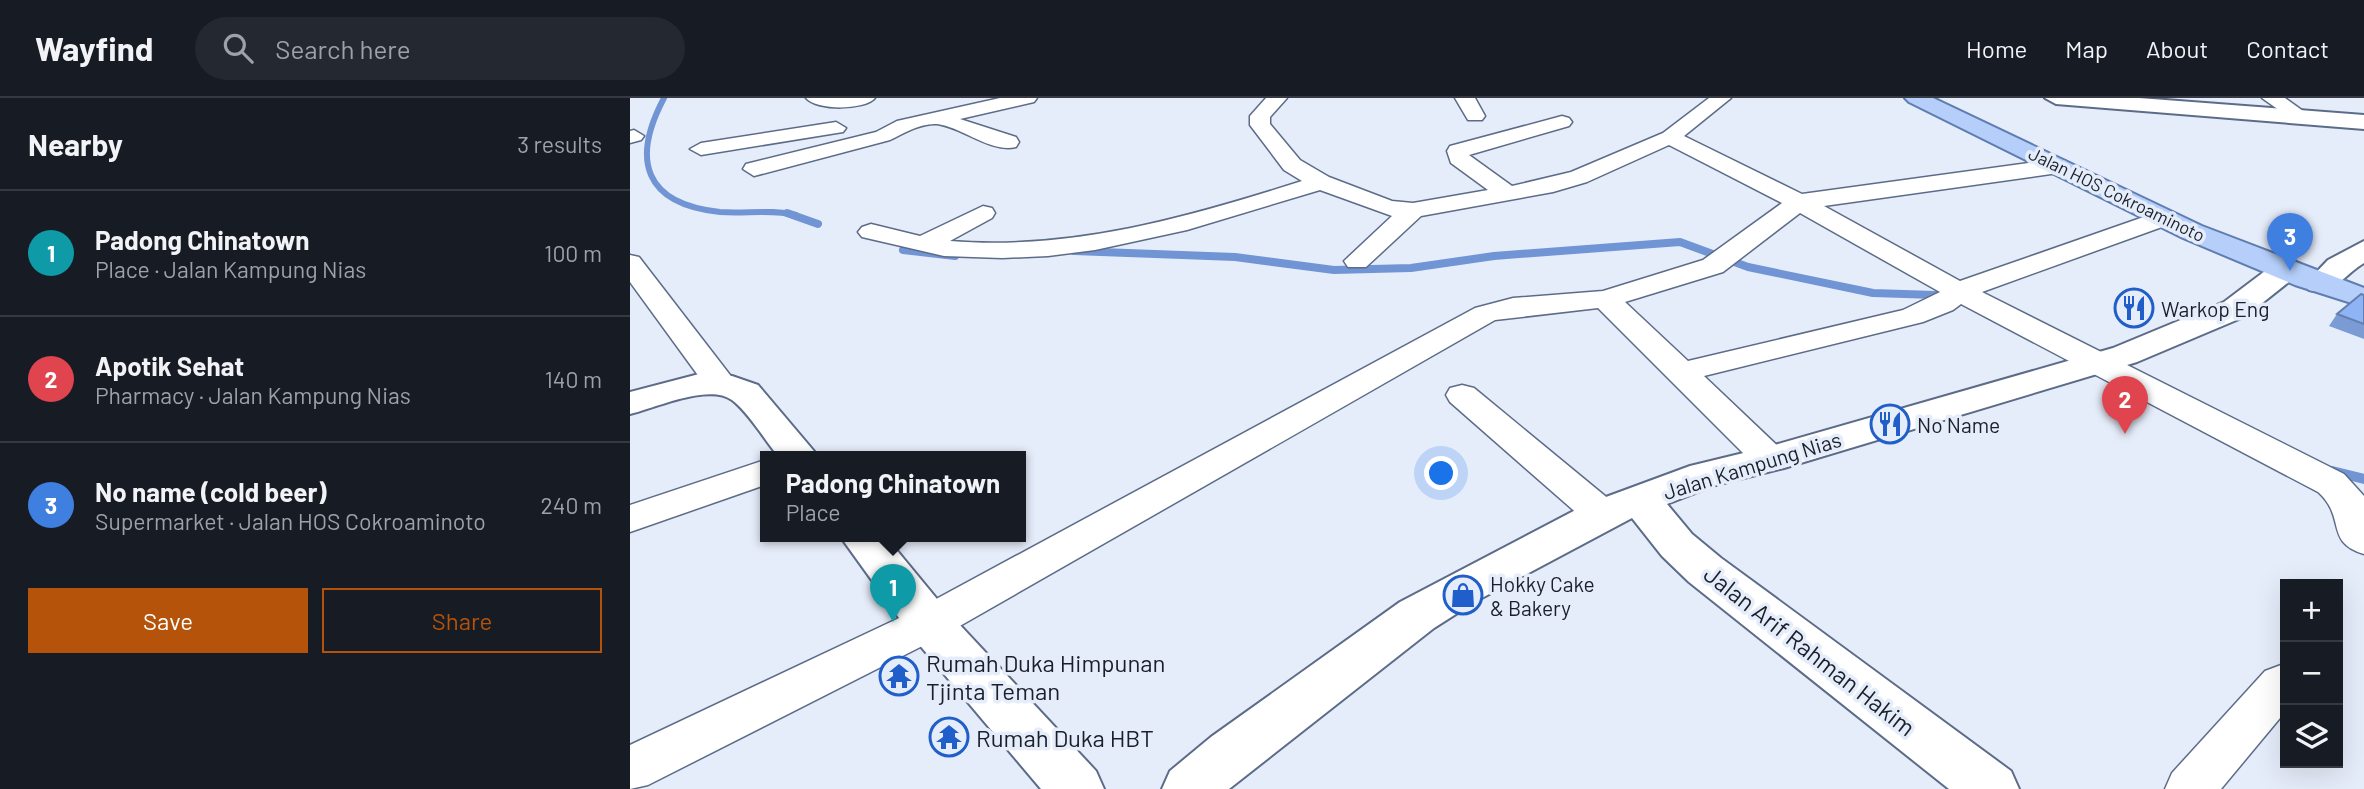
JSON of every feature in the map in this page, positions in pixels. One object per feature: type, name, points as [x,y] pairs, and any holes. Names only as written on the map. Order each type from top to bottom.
[{"type":"main road","name":"Jalan HOS Cokroaminoto","points":[[1916,98],[2164,218],[2284,271],[2364,298]]},
{"type":"main road","points":[[2056,98],[2364,122]]},
{"type":"main road","points":[[2320,284],[2338,266],[2364,250]]},
{"type":"main road","name":"Jalan Kampung Nias","points":[[1190,789],[1241,746],[1417,615],[1462,588],[1621,507],[1704,475],[1770,459],[2125,355],[2235,309],[2284,271]]},
{"type":"main road","points":[[630,403],[719,382],[745,393],[795,451]]},
{"type":"main road","name":"Jalan Arif Rahman Hakim","points":[[1621,507],[1677,545],[1705,570],[1990,789]]},
{"type":"main road","points":[[866,542],[929,623],[1076,789]]},
{"type":"street","points":[[816,98],[830,102],[865,98]]},
{"type":"street","points":[[754,169],[883,136],[904,125],[1027,98]]},
{"type":"street","points":[[1277,98],[1260,116],[1260,125],[1292,165],[1321,181],[1388,208],[1413,210],[1562,184],[1670,137],[1721,98]]},
{"type":"street","points":[[1465,98],[1475,116]]},
{"type":"street","points":[[2272,98],[2300,116]]},
{"type":"street","points":[[935,117],[1008,142]]},
{"type":"street","points":[[1507,193],[1459,158],[1458,151],[1562,122]]},
{"type":"street","points":[[701,149],[852,126],[904,125]]},
{"type":"street","points":[[1670,137],[1799,202],[1958,291],[2099,361],[2331,483],[2348,498],[2356,511],[2357,534],[2364,540]]},
{"type":"street","points":[[630,769],[929,623],[1485,314],[1513,307],[1605,299],[1723,259],[1799,202],[2058,166]]},
{"type":"street","points":[[871,232],[923,245],[969,250],[1015,249],[1108,238],[1200,220],[1321,181]]},
{"type":"street","points":[[1357,261],[1413,210]]},
{"type":"street","points":[[923,245],[983,213]]},
{"type":"street","points":[[1683,372],[1913,316],[1943,304],[1958,291],[2164,218]]},
{"type":"street","points":[[630,263],[719,382]]},
{"type":"street","points":[[1605,299],[1770,459]]},
{"type":"street","points":[[1462,395],[1621,507]]},
{"type":"street","points":[[630,519],[760,474]]},
{"type":"street","points":[[2190,789],[2280,685]]},
{"type":"building","points":[[2361,294],[2364,295],[2364,324],[2337,314]]},
{"type":"waterway","points":[[664,98],[648,141],[647,159],[651,175],[660,189],[675,200],[694,207],[720,212],[790,214]]},
{"type":"waterway","points":[[790,214],[796,215]]},
{"type":"waterway","points":[[790,214],[818,224]]},
{"type":"waterway","points":[[1074,251],[1235,257],[1334,270],[1411,268],[1494,256],[1680,242],[1748,267],[1873,293],[1935,295]]},
{"type":"waterway","points":[[903,250],[955,256]]},
{"type":"waterway","points":[[2332,471],[2364,479]]},
{"type":"place","name":"No name (cold beer)","points":[[2290,271]]},
{"type":"place","name":"Warkop Eng","points":[[2134,308]]},
{"type":"place","name":"No Name","points":[[1890,424]]},
{"type":"place","name":"Apotik Sehat","points":[[2125,434]]},
{"type":"place","name":"Hokky Cake & Bakery","points":[[1463,595]]},
{"type":"place","name":"Padong Chinatown","points":[[893,622]]},
{"type":"place","name":"Rumah Duka Himpunan Tjinta Teman","points":[[899,676]]},
{"type":"place","name":"Rumah Duka HBT","points":[[949,737]]}]
